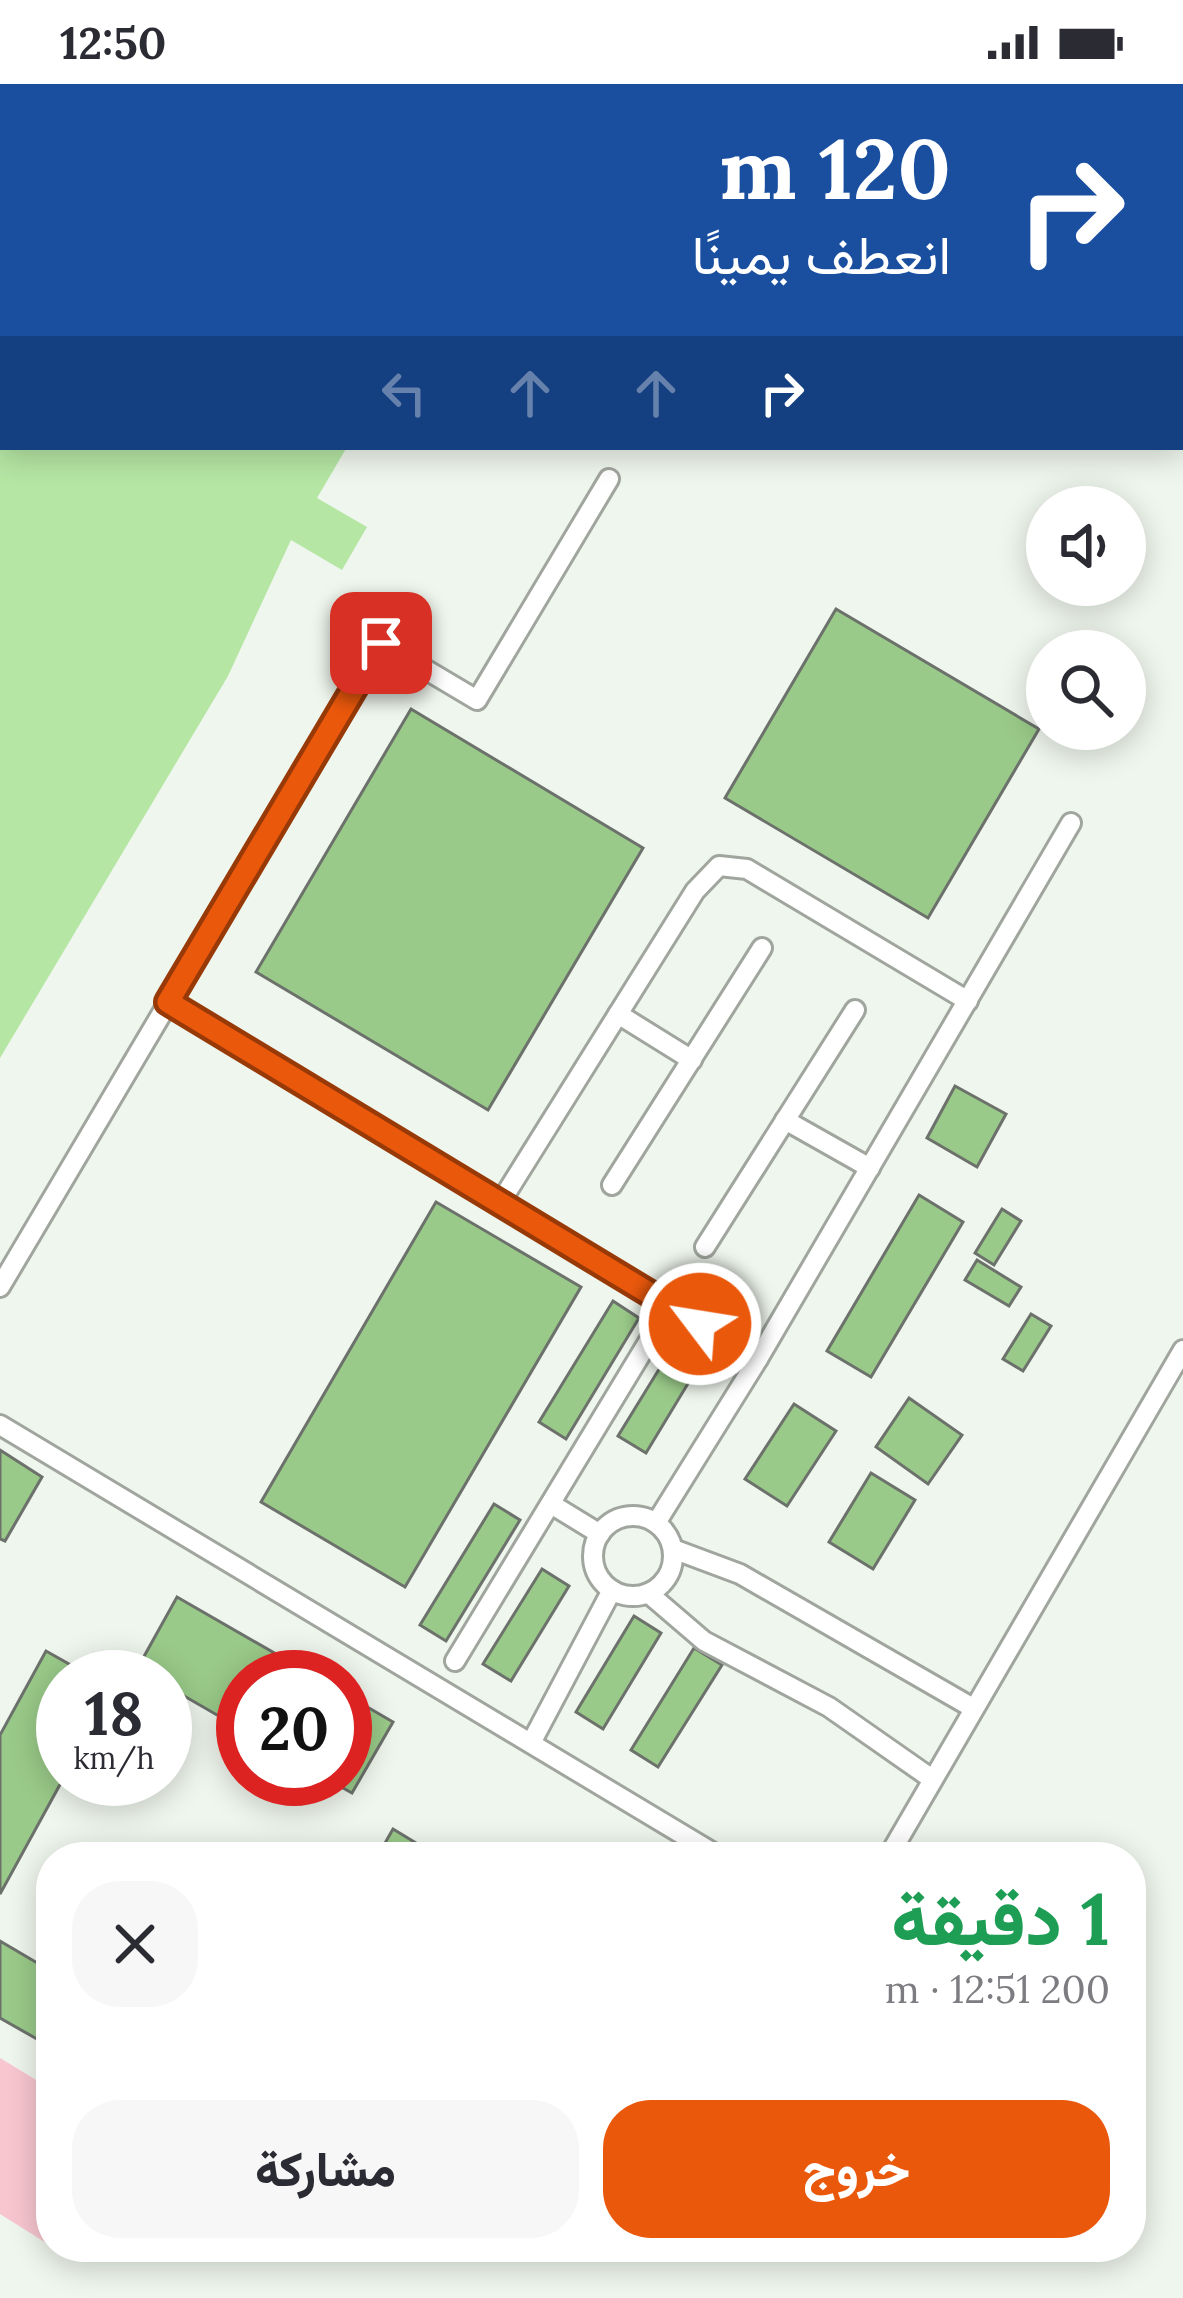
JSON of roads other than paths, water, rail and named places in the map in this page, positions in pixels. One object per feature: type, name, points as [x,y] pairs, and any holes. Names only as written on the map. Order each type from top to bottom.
[{"type":"lane","points":[[0,1287],[381,643],[477,700],[609,479]]},
{"type":"lane","points":[[656,1523],[758,1359],[1071,824]]},
{"type":"lane","points":[[500,1203],[694,891],[719,866],[747,869],[968,1000]]},
{"type":"lane","points":[[612,1185],[762,948]]},
{"type":"lane","points":[[168,1002],[758,1359]]},
{"type":"lane","points":[[705,1247],[855,1010]]},
{"type":"lane","points":[[618,1014],[692,1060]]},
{"type":"lane","points":[[785,1120],[870,1168]]},
{"type":"lane","points":[[455,1661],[670,1306]]},
{"type":"lane","points":[[896,1842],[1183,1350]]},
{"type":"lane","points":[[0,1425],[695,1842]]},
{"type":"lane","points":[[551,1504],[600,1534]]},
{"type":"lane","points":[[625,1517],[656,1523],[673,1550],[668,1576],[648,1593],[630,1596],[612,1590],[594,1564],[600,1534],[625,1517]]},
{"type":"lane","points":[[673,1550],[740,1574],[974,1708]]},
{"type":"lane","points":[[531,1743],[612,1590]]},
{"type":"lane","points":[[648,1593],[704,1641],[830,1707],[932,1779]]}]
